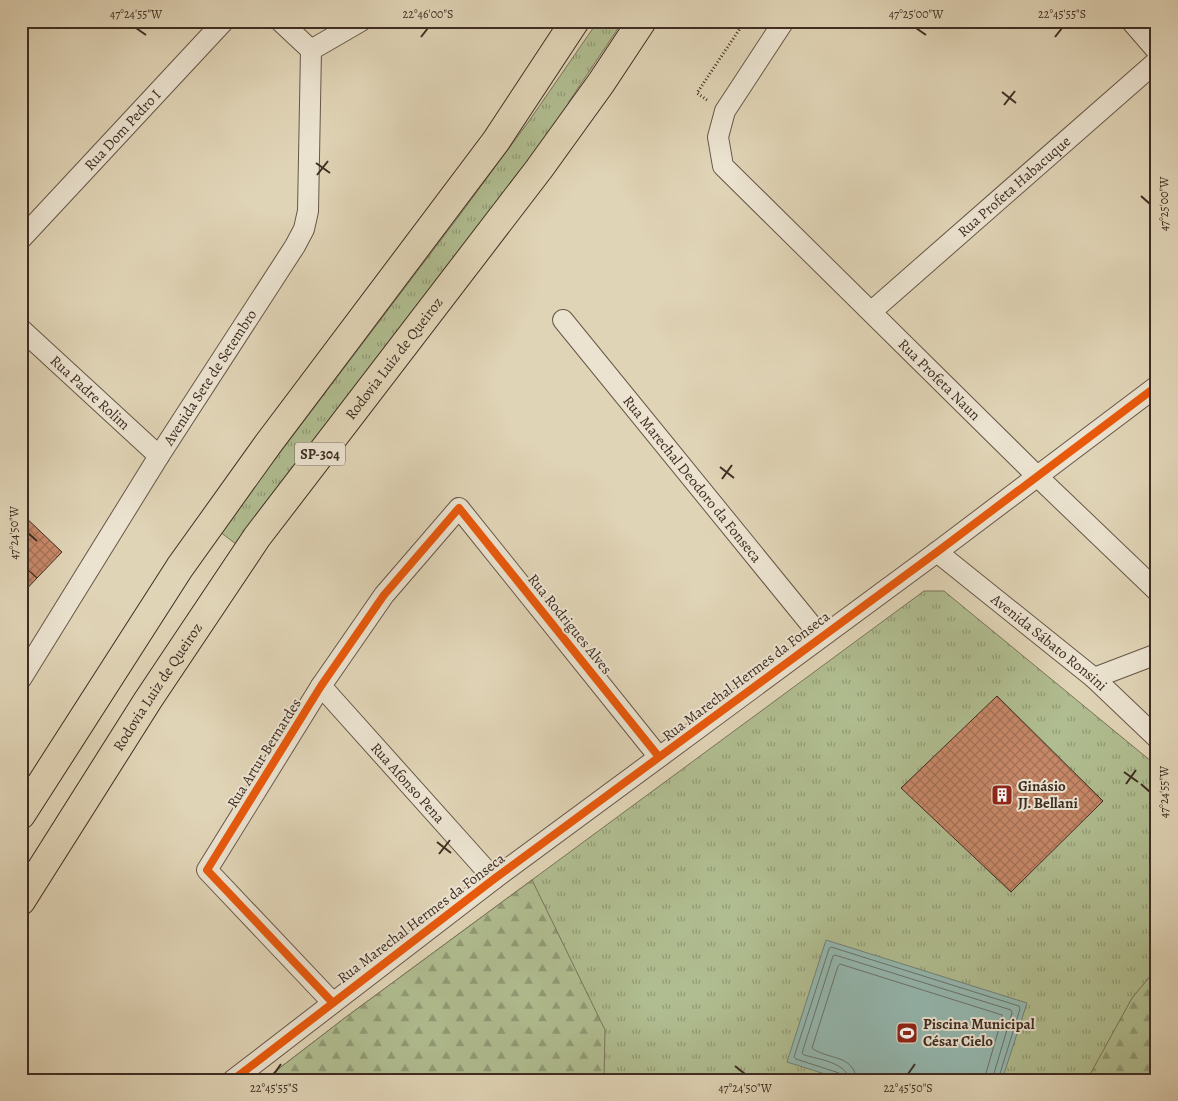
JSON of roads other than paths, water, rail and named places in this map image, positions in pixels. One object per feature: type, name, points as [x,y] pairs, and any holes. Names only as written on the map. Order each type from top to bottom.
[{"type":"highway","points":[[496,140],[564,21]]},
{"type":"highway","name":"SP-304","points":[[21,815],[180,567],[268,444],[496,140],[575,21]]},
{"type":"highway","name":"Rodovia Luiz de Queiroz","points":[[21,902],[148,700],[257,537],[539,169],[643,21]]},
{"type":"street","name":"Rua Dom Pedro I","points":[[21,239],[224,21]]},
{"type":"street","points":[[280,21],[311,50],[361,21]]},
{"type":"street","name":"Rua Profeta Naun","points":[[784,21],[725,111],[718,137],[723,166],[1037,476],[1157,591]]},
{"type":"street","points":[[1131,21],[1157,51]]},
{"type":"street","name":"Avenida Sete de Setembro","points":[[21,679],[159,456],[295,246],[304,229],[308,211],[311,50]]},
{"type":"street","name":"Rua Profeta Habacuque","points":[[872,311],[1157,61]]},
{"type":"street","name":"Rua Marechal Deodoro da Fonseca","points":[[563,320],[821,637]]},
{"type":"street","name":"Rua Padre Rolim","points":[[21,329],[159,456]]},
{"type":"street","name":"Rua Marechal Hermes da Fonseca","points":[[233,1080],[494,879],[937,552],[1157,386]]},
{"type":"street","name":"Rua Artur Bernardes","points":[[333,1003],[208,870],[321,686],[384,595],[459,508]]},
{"type":"street","name":"Rua Rodrigues Alves","points":[[459,508],[659,757]]},
{"type":"street","name":"Avenida Sábato Ronsini","points":[[937,552],[1094,678],[1157,738]]},
{"type":"street","points":[[1094,678],[1157,654]]},
{"type":"street","name":"Rua Afonso Pena","points":[[321,686],[494,879]]},
{"type":"water","name":"Piscina Municipal César Cielo","points":[[826,940],[1027,1003],[1002,1080],[844,1080],[787,1062]]},
{"type":"place","name":"Ginásio JJ. Bellani","points":[[1002,795]]},
{"type":"place","name":"Piscina Municipal César Cielo","points":[[907,1033]]}]
